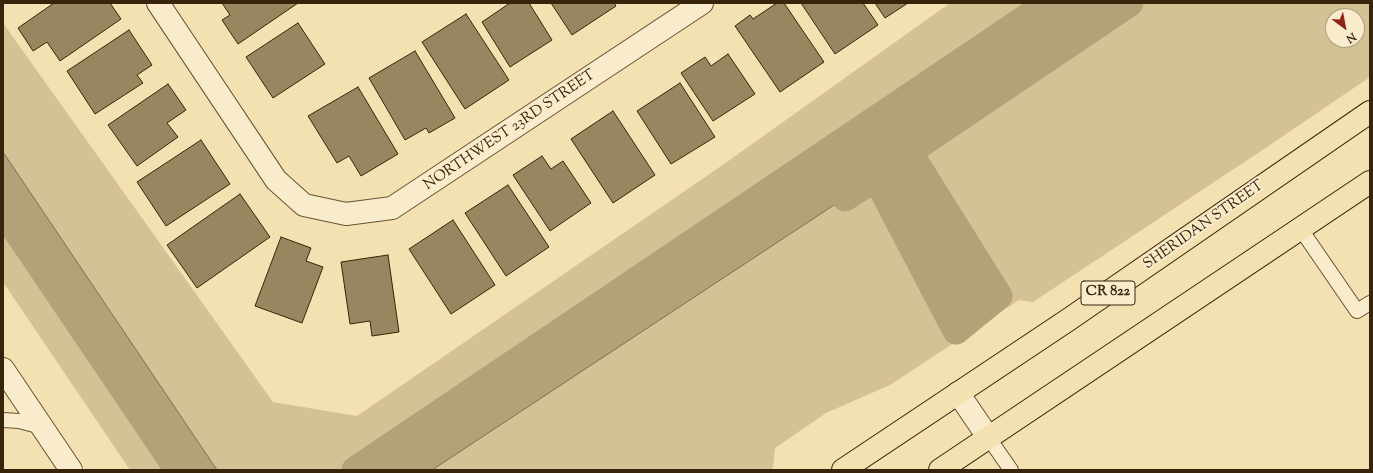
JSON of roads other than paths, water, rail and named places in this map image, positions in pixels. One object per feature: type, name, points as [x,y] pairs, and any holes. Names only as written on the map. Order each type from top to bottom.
[{"type":"main road","name":"SHERIDAN STREET","points":[[843,470],[1068,320],[1370,112]]},
{"type":"main road","points":[[940,470],[1370,182]]},
{"type":"street","name":"NORTHWEST 23RD STREET","points":[[158,3],[276,180],[304,205],[346,214],[392,208],[702,3]]},
{"type":"street","points":[[3,369],[71,470]]},
{"type":"street","points":[[958,394],[988,437]]},
{"type":"lane","points":[[1300,228],[1357,312],[1370,303]]},
{"type":"lane","points":[[3,420],[19,421],[42,426]]},
{"type":"lane","points":[[988,437],[1011,470]]},
{"type":"waterway","points":[[355,470],[1048,3]]},
{"type":"waterway","points":[[845,198],[876,178],[956,331],[999,296],[909,152],[1130,3]]},
{"type":"waterway","points":[[3,211],[178,470]]}]
